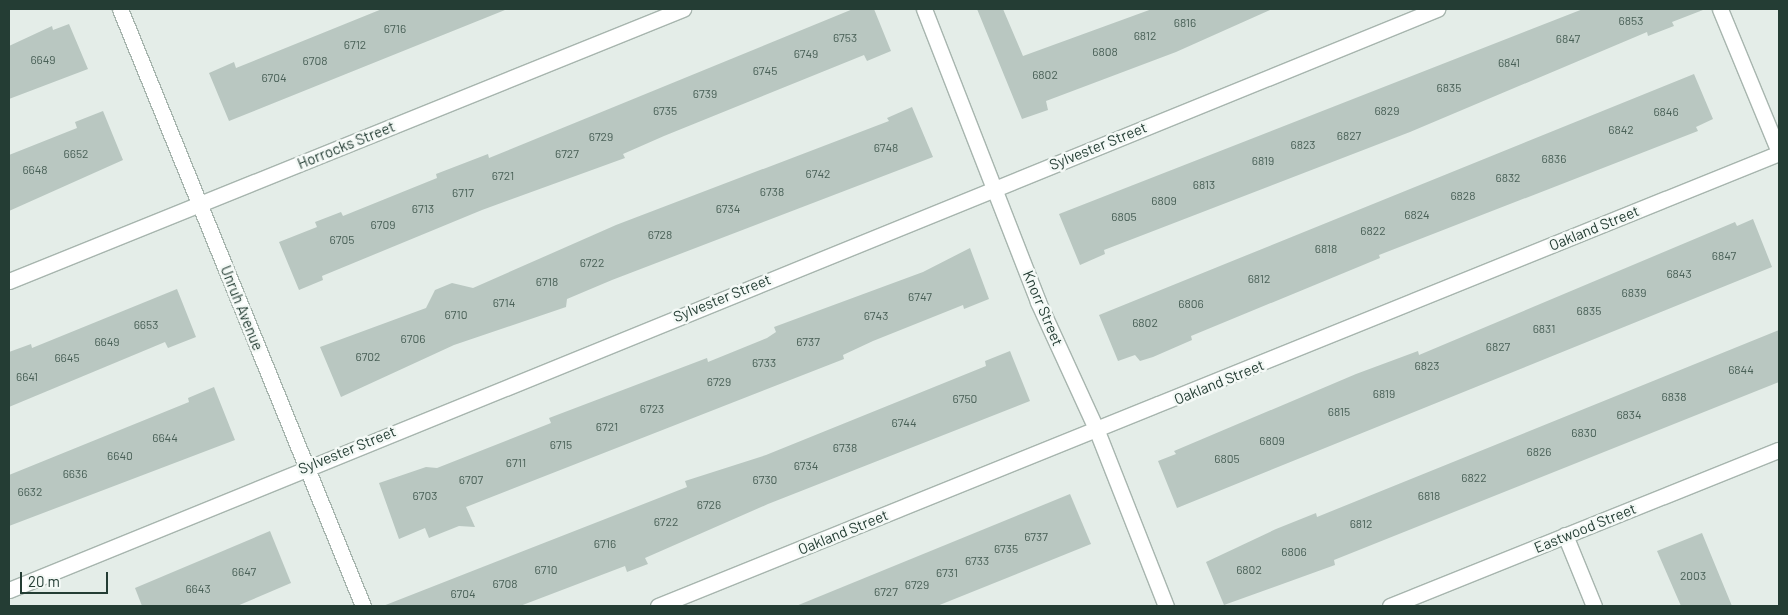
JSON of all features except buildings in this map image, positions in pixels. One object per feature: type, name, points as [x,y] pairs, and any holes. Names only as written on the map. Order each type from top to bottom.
[{"type":"street","name":"Unruh Avenue","points":[[120,9],[363,606]]},
{"type":"street","name":"Horrocks Street","points":[[9,281],[683,9]]},
{"type":"street","name":"Knorr Street","points":[[924,9],[996,187],[1038,302],[1098,431],[1166,606]]},
{"type":"street","name":"Sylvester Street","points":[[9,590],[306,466],[1437,9]]},
{"type":"street","points":[[1720,9],[1779,152]]},
{"type":"street","name":"Oakland Street","points":[[658,606],[1098,431],[1779,152]]},
{"type":"street","name":"Eastwood Street","points":[[1390,606],[1779,450]]},
{"type":"street","points":[[1565,536],[1594,606]]}]
